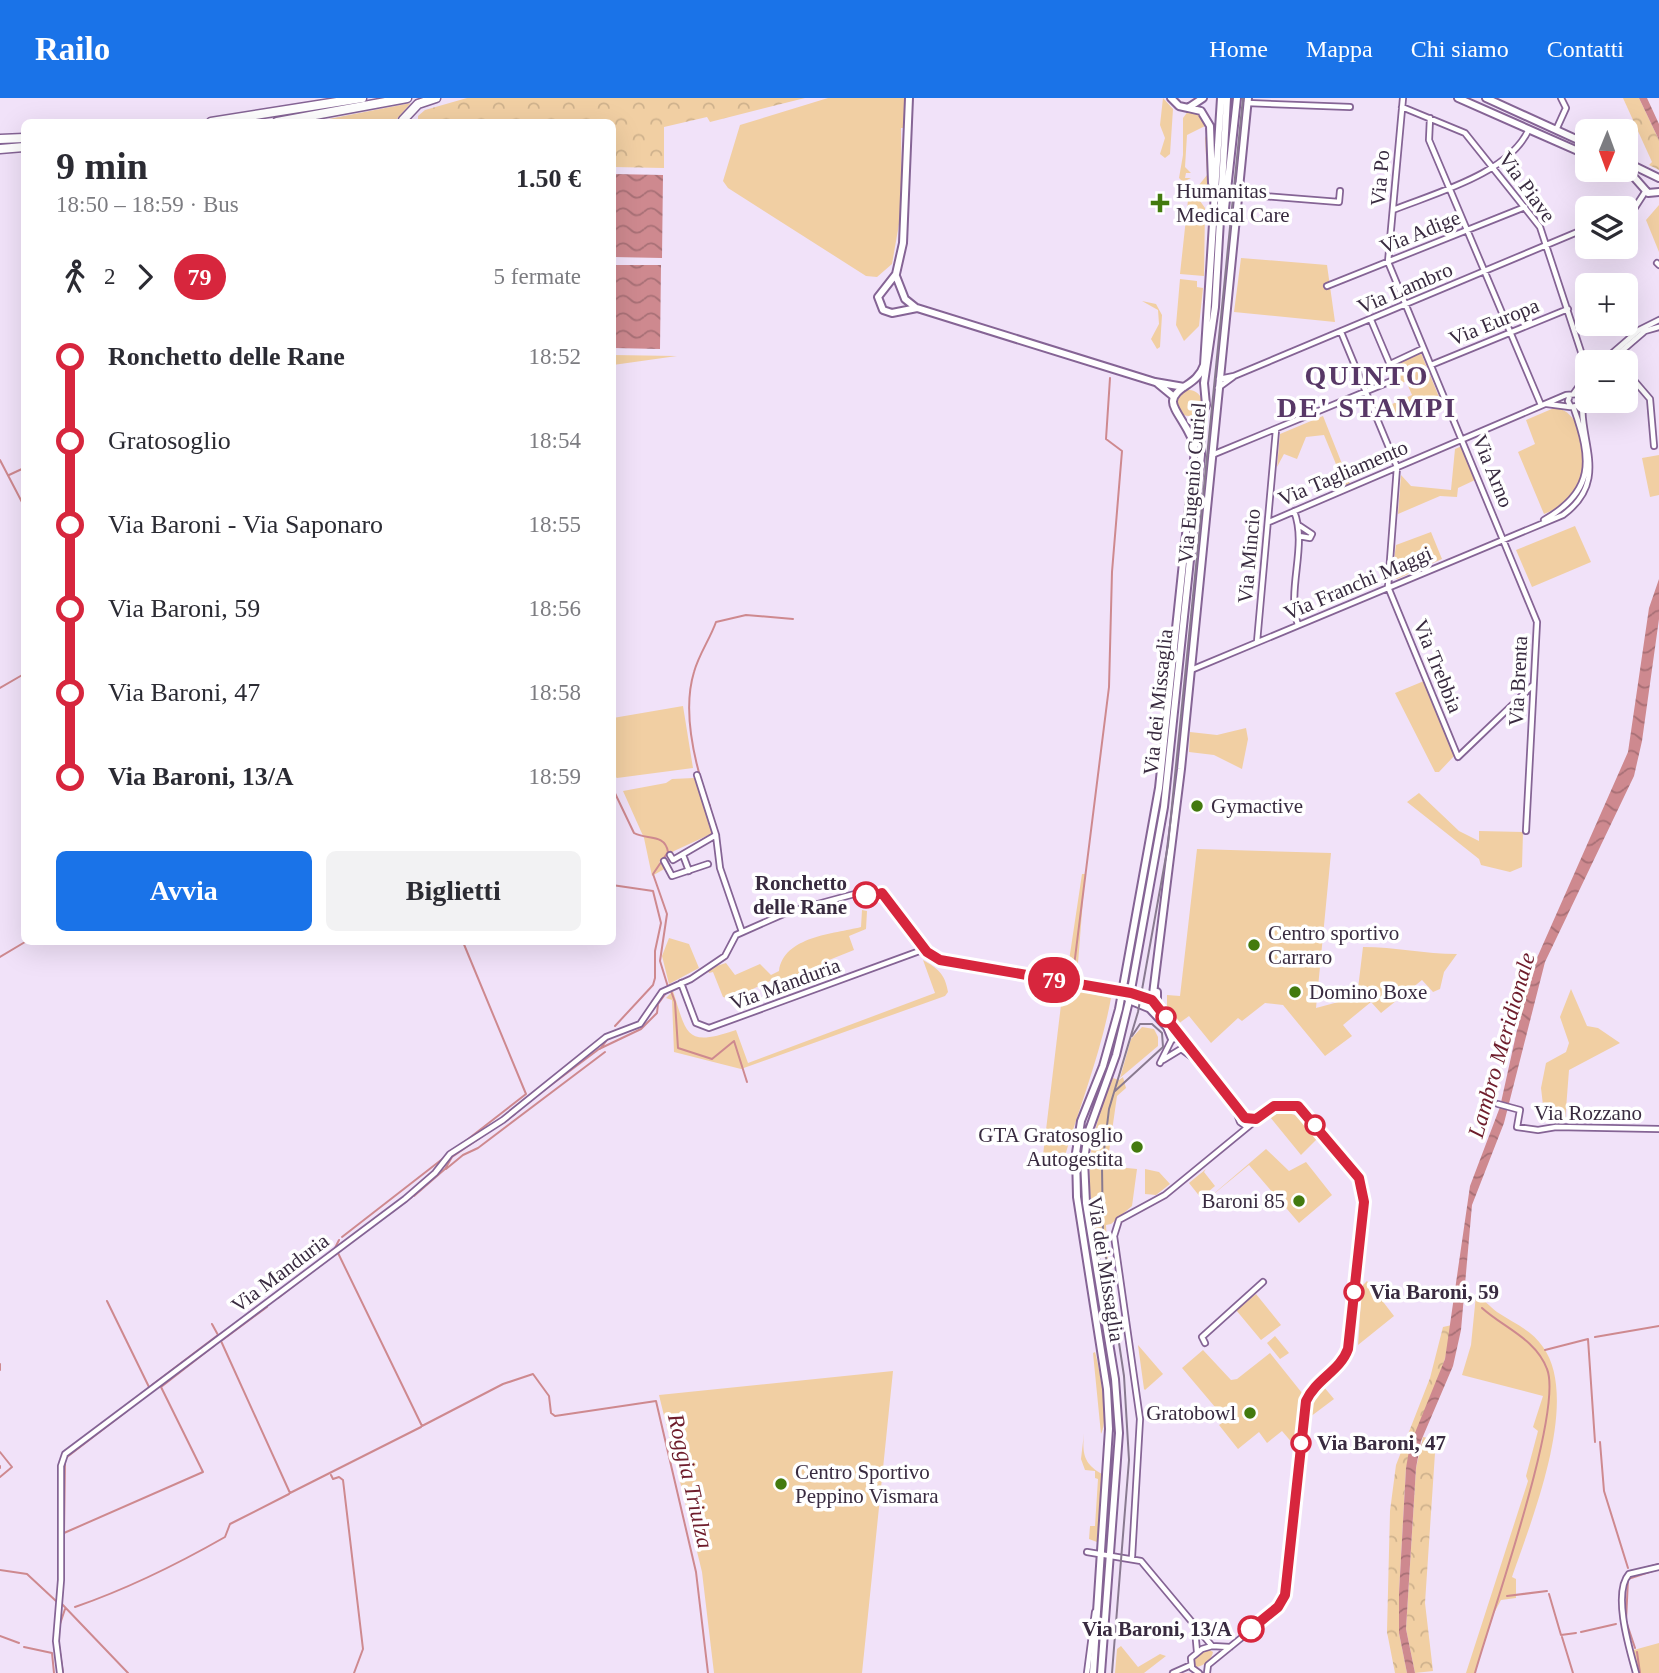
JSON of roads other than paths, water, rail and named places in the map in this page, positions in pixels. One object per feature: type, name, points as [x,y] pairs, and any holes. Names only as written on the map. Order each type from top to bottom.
[{"type":"highway","points":[[230,119],[362,98]]},
{"type":"highway","points":[[293,119],[407,98]]},
{"type":"highway","points":[[403,119],[418,104],[436,98]]},
{"type":"highway","points":[[0,139],[21,138]]},
{"type":"highway","points":[[0,149],[21,147]]},
{"type":"main road","points":[[909,98],[906,221],[897,274],[898,288],[905,299],[917,308],[1155,382],[1196,387],[1204,394]]},
{"type":"main road","points":[[1171,98],[1179,106],[1201,111],[1210,125],[1211,215]]},
{"type":"main road","points":[[1188,108],[1203,98]]},
{"type":"main road","name":"Via Eugenio Curiel","points":[[1185,387],[1196,381],[1204,365],[1221,98]]},
{"type":"main road","name":"Via Eugenio Curiel","points":[[1204,394],[1218,265],[1227,98]]},
{"type":"main road","points":[[1218,265],[1237,98]]},
{"type":"main road","points":[[1458,98],[1575,150]]},
{"type":"main road","points":[[1486,98],[1575,139]]},
{"type":"main road","name":"Via Eugenio Curiel","points":[[1153,1005],[1191,670],[1247,101]]},
{"type":"main road","points":[[1638,168],[1659,178]]},
{"type":"main road","points":[[1641,184],[1645,176],[1651,174]]},
{"type":"main road","points":[[1638,182],[1645,192],[1658,191]]},
{"type":"main road","points":[[897,274],[878,297],[880,307],[887,313],[917,308]]},
{"type":"main road","points":[[887,287],[898,288]]},
{"type":"main road","points":[[901,309],[905,299]]},
{"type":"main road","points":[[1155,382],[1174,397],[1185,387]]},
{"type":"main road","name":"Via dei Missaglia","points":[[1093,1673],[1097,1604],[1106,1557],[1118,1446],[1118,1409],[1086,1203],[1084,1160],[1088,1133],[1116,1055],[1131,993],[1165,799],[1201,455],[1202,414],[1206,403],[1204,394]]},
{"type":"main road","name":"Via dei Missaglia","points":[[1101,1673],[1106,1557],[1107,1389],[1076,1197],[1075,1167],[1081,1121],[1103,1066],[1122,993],[1159,788],[1195,450],[1190,430],[1174,408],[1174,397]]},
{"type":"main road","points":[[1182,417],[1194,419],[1202,414]]},
{"type":"main road","points":[[1153,1005],[1173,1040]]},
{"type":"street","name":"Via Po","points":[[1388,262],[1402,98]]},
{"type":"street","points":[[1556,130],[1566,108],[1561,98]]},
{"type":"street","points":[[1247,101],[1350,107]]},
{"type":"street","name":"Via Piave","points":[[1402,107],[1465,133],[1525,207],[1548,244],[1581,350]]},
{"type":"street","points":[[1430,118],[1429,139],[1544,405]]},
{"type":"street","points":[[1393,210],[1494,168],[1521,144],[1529,129]]},
{"type":"street","points":[[1238,194],[1339,202],[1340,191]]},
{"type":"street","points":[[1638,203],[1645,192]]},
{"type":"street","name":"Via Adige","points":[[1327,286],[1525,207]]},
{"type":"street","name":"Via Lambro","points":[[1234,376],[1575,233]]},
{"type":"street","name":"Via Arno","points":[[1388,262],[1503,539]]},
{"type":"street","name":"Via Europa","points":[[1432,365],[1568,309]]},
{"type":"street","points":[[1212,455],[1396,379],[1371,320]]},
{"type":"street","points":[[1622,350],[1639,330],[1659,320]]},
{"type":"street","points":[[1624,350],[1645,331],[1659,327]]},
{"type":"street","points":[[1341,332],[1397,467],[1388,587]]},
{"type":"street","points":[[1390,364],[1422,349]]},
{"type":"street","points":[[1221,369],[1234,376]]},
{"type":"street","points":[[1219,379],[1234,376]]},
{"type":"street","points":[[1218,388],[1234,376]]},
{"type":"street","points":[[1638,386],[1650,400],[1654,446]]},
{"type":"street","points":[[1575,390],[1572,394],[1575,395]]},
{"type":"street","name":"Via Tagliamento","points":[[1269,522],[1462,438],[1572,394]]},
{"type":"street","name":"Via Franchi Maggi","points":[[1191,670],[1503,539],[1537,524],[1569,505],[1584,481],[1582,428],[1568,401],[1572,394]]},
{"type":"street","name":"Via Tagliamento","points":[[1544,405],[1572,408]]},
{"type":"street","name":"Via Franchi Maggi","points":[[1537,524],[1556,519],[1573,508],[1583,496],[1589,481],[1583,413]]},
{"type":"street","name":"Via Mincio","points":[[1257,643],[1276,430]]},
{"type":"street","points":[[1294,511],[1300,526],[1293,610],[1298,625]]},
{"type":"street","points":[[1299,536],[1305,538],[1312,534],[1300,526]]},
{"type":"street","name":"Via Brenta","points":[[1503,539],[1537,622],[1527,831]]},
{"type":"street","name":"Via Trebbia","points":[[1388,587],[1458,757],[1534,684]]},
{"type":"street","points":[[697,775],[716,835],[720,868],[742,932]]},
{"type":"street","points":[[670,855],[673,860],[716,835]]},
{"type":"street","points":[[683,855],[689,871]]},
{"type":"street","points":[[664,861],[672,876],[708,864]]},
{"type":"street","name":"Via Manduria","points":[[60,1673],[56,1626],[61,1580],[61,1466],[65,1454],[405,1199],[435,1173],[450,1154],[503,1120],[606,1037],[640,1024],[670,988],[725,956],[734,937],[788,912],[863,890],[882,893],[925,949],[946,962],[1122,993]]},
{"type":"street","name":"Via Manduria","points":[[681,983],[696,1023],[709,1028],[925,949]]},
{"type":"street","points":[[1122,993],[1131,993],[1153,1005]]},
{"type":"street","points":[[1122,993],[1129,1001],[1153,1005]]},
{"type":"street","points":[[1173,1040],[1160,1063],[1185,1043]]},
{"type":"street","points":[[1173,1040],[1185,1043],[1245,1118],[1247,1127]]},
{"type":"street","points":[[1173,1040],[1179,1050],[1200,1062]]},
{"type":"street","name":"Via Rozzano","points":[[1498,1104],[1517,1108],[1521,1113],[1517,1127],[1538,1130],[1556,1127],[1659,1129]]},
{"type":"street","points":[[1132,1557],[1140,1419],[1114,1229],[1119,1220],[1161,1197],[1256,1119],[1278,1105],[1301,1108],[1359,1178],[1364,1202],[1348,1349],[1342,1362],[1312,1390],[1305,1405],[1285,1595],[1278,1607],[1214,1661],[1198,1672],[1191,1665],[1191,1658],[1197,1653],[1213,1646],[1230,1647]]},
{"type":"street","points":[[1236,1110],[1240,1122],[1238,1135]]},
{"type":"street","points":[[1245,1118],[1256,1119]]},
{"type":"street","points":[[1240,1122],[1247,1127]]},
{"type":"street","points":[[1205,1343],[1202,1337],[1263,1282]]},
{"type":"street","points":[[1087,1552],[1106,1557],[1132,1557],[1141,1560],[1195,1628],[1217,1651],[1214,1661]]},
{"type":"street","points":[[1636,1673],[1623,1622],[1625,1580],[1629,1574],[1659,1567]]},
{"type":"street","name":"Via dei Missaglia","points":[[1087,1673],[1091,1624],[1097,1604]]},
{"type":"street","points":[[1195,1628],[1197,1653]]},
{"type":"street","points":[[1173,1673],[1191,1665]]},
{"type":"street","points":[[1207,1673],[1208,1665]]},
{"type":"water","points":[[1639,98],[1647,98],[1659,124],[1659,140]]},
{"type":"water","points":[[616,174],[663,175],[662,258],[616,257]]},
{"type":"water","points":[[616,265],[661,265],[660,349],[616,348]]},
{"type":"water","points":[[1659,579],[1659,619],[1642,741],[1634,776],[1545,962],[1504,1123],[1472,1205],[1461,1330],[1453,1366],[1421,1441],[1416,1468],[1406,1629],[1415,1673],[1407,1673],[1399,1633],[1399,1593],[1406,1468],[1410,1445],[1445,1359],[1470,1186],[1500,1107],[1529,976],[1628,752],[1649,608]]},
{"type":"waterway","points":[[1073,974],[1109,687],[1112,572],[1122,451],[1106,439],[1110,378]]},
{"type":"waterway","points":[[0,460],[21,500]]},
{"type":"waterway","points":[[9,475],[21,469]]},
{"type":"waterway","points":[[704,790],[693,747],[689,701],[696,665],[716,622],[746,615],[793,619]]},
{"type":"waterway","points":[[0,688],[21,676]]},
{"type":"waterway","points":[[616,795],[634,833],[659,839],[668,852],[653,874],[667,914],[660,961],[668,987]]},
{"type":"waterway","points":[[615,1026],[653,985],[655,951],[661,923],[653,891],[616,886]]},
{"type":"waterway","points":[[0,957],[21,944]]},
{"type":"waterway","name":"Roggia Triulza","points":[[342,1237],[526,1094],[464,945]]},
{"type":"waterway","points":[[671,991],[675,1002],[678,1048],[712,1059],[734,1041],[747,1082]]},
{"type":"waterway","points":[[527,1103],[599,1049],[641,1029],[657,1013],[658,1004],[666,993]]},
{"type":"waterway","points":[[600,1049],[607,1040]]},
{"type":"waterway","points":[[446,1169],[605,1052]]},
{"type":"waterway","points":[[414,1196],[445,1169],[452,1157],[515,1114]]},
{"type":"waterway","name":"Roggia Triulza","points":[[388,1215],[412,1197]]},
{"type":"waterway","name":"Roggia Triulza","points":[[278,1298],[369,1228]]},
{"type":"waterway","name":"Roggia Triulza","points":[[335,1248],[339,1240]]},
{"type":"waterway","name":"Roggia Triulza","points":[[338,1253],[422,1426],[503,1384],[533,1374],[549,1396],[551,1413],[555,1416],[656,1401],[696,1572],[708,1673]]},
{"type":"waterway","points":[[107,1301],[149,1387]]},
{"type":"waterway","name":"Roggia Triulza","points":[[267,1307],[221,1341],[290,1493],[421,1427]]},
{"type":"waterway","points":[[1475,1673],[1536,1469],[1549,1392],[1547,1369],[1535,1350],[1482,1308]]},
{"type":"waterway","points":[[152,1385],[218,1335],[212,1324]]},
{"type":"waterway","points":[[1595,1337],[1659,1326]]},
{"type":"waterway","points":[[1545,1350],[1588,1339],[1595,1442]]},
{"type":"waterway","points":[[65,1462],[64,1533],[203,1472],[161,1387],[215,1345]]},
{"type":"waterway","points":[[0,1364],[0,1370]]},
{"type":"waterway","points":[[67,1457],[127,1411]]},
{"type":"waterway","points":[[1600,1442],[1604,1491],[1628,1568]]},
{"type":"waterway","points":[[0,1452],[12,1467],[0,1477]]},
{"type":"waterway","points":[[331,1475],[333,1479],[339,1477],[343,1480],[363,1649],[354,1673]]},
{"type":"waterway","name":"Roggia Triulza","points":[[75,1607],[188,1557],[225,1537],[230,1524],[289,1494]]},
{"type":"waterway","points":[[1629,1572],[1659,1564]]},
{"type":"waterway","points":[[1635,1648],[1626,1621],[1628,1579],[1659,1569]]},
{"type":"waterway","points":[[0,1570],[27,1574],[56,1601]]},
{"type":"waterway","points":[[1507,1596],[1547,1591]]},
{"type":"waterway","points":[[1549,1594],[1561,1635],[1576,1633]]},
{"type":"waterway","points":[[61,1603],[128,1673]]},
{"type":"waterway","points":[[59,1627],[65,1609]]},
{"type":"waterway","points":[[1581,1632],[1616,1624]]},
{"type":"waterway","points":[[0,1636],[19,1643]]},
{"type":"waterway","points":[[1562,1637],[1573,1673]]},
{"type":"waterway","points":[[58,1639],[63,1673]]},
{"type":"waterway","points":[[24,1647],[52,1653],[54,1673]]},
{"type":"waterway","points":[[1637,1652],[1640,1673]]},
{"type":"tram line","points":[[1112,1673],[1129,1460],[1124,1376],[1103,1237],[1102,1167],[1109,1109],[1138,1012],[1168,845],[1243,98]]},
{"type":"tram line","points":[[1115,1091],[1163,1047],[1162,1033],[1152,1024],[1140,1024],[1132,1036]]},
{"type":"place","name":"Humanitas Medical Care","points":[[1160,203]]},
{"type":"place","name":"Gymactive","points":[[1197,806]]},
{"type":"place","name":"Ronchetto delle Rane","points":[[866,895]]},
{"type":"place","name":"Centro sportivo Carraro","points":[[1254,945]]},
{"type":"place","name":"Domino Boxe","points":[[1295,992]]},
{"type":"place","name":"GTA Gratosoglio Autogestita","points":[[1137,1147]]},
{"type":"place","name":"Baroni 85","points":[[1299,1201]]},
{"type":"place","name":"Via Baroni, 59","points":[[1354,1292]]},
{"type":"place","name":"Gratobowl","points":[[1250,1413]]},
{"type":"place","name":"Via Baroni, 47","points":[[1301,1443]]},
{"type":"place","name":"Centro Sportivo Peppino Vismara","points":[[781,1484]]},
{"type":"place","name":"Via Baroni, 13/A","points":[[1251,1629]]},
{"type":"district","name":"QUINTO DE' STAMPI","points":[[1367,391]]},
{"type":"water label","name":"Lambro Meridionale","points":[[1501,1045]]}]
